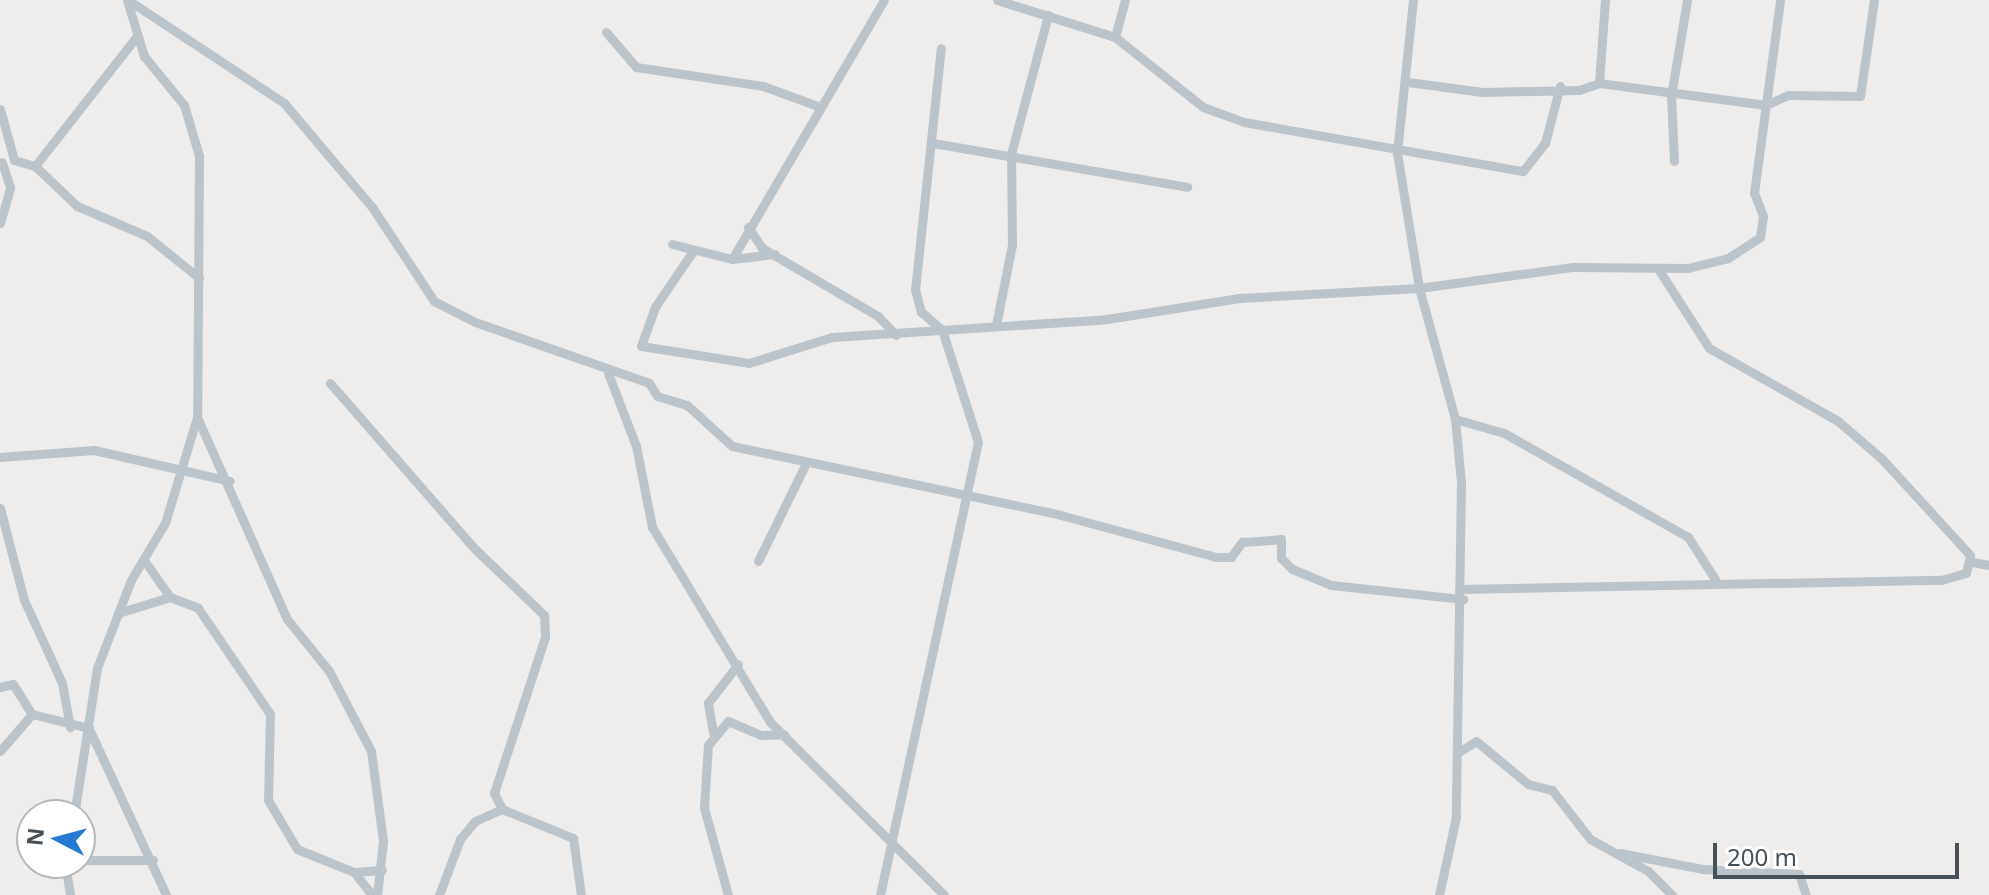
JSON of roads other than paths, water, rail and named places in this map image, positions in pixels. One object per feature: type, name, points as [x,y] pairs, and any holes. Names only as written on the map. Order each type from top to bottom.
[{"type":"street","points":[[77,799],[97,668],[118,613],[165,523],[176,469],[197,417],[202,180],[195,134],[136,37],[128,0]]},
{"type":"street","points":[[128,0],[284,103],[372,207],[434,301],[608,373],[649,383],[657,396],[687,405],[732,446],[804,467],[969,501],[1053,513],[1216,557],[1231,557],[1242,542],[1281,539],[1281,558],[1292,569],[1331,585],[1461,594],[1715,579],[1941,580],[1966,573],[1972,562]]},
{"type":"street","points":[[732,259],[818,106],[884,0]]},
{"type":"street","points":[[997,0],[1115,37],[1203,107],[1397,153],[1531,168],[1560,86]]},
{"type":"street","points":[[1115,37],[1125,0]]},
{"type":"street","points":[[1413,0],[1408,82],[1397,153],[1419,288],[1455,419],[1461,594],[1456,817],[1439,895]]},
{"type":"street","points":[[1599,83],[1605,0]]},
{"type":"street","points":[[1674,161],[1671,96],[1687,0]]},
{"type":"street","points":[[693,251],[642,334],[641,346],[650,351],[762,363],[821,338],[1107,319],[1239,298],[1419,288],[1572,267],[1659,270],[1728,258],[1760,237],[1763,216],[1754,193],[1780,0]]},
{"type":"street","points":[[1408,82],[1461,92],[1599,83],[1671,96],[1765,105],[1788,95],[1862,95],[1874,0]]},
{"type":"street","points":[[996,325],[1012,245],[1011,154],[1048,15]]},
{"type":"street","points":[[606,32],[636,67],[763,86],[818,106]]},
{"type":"street","points":[[35,166],[136,37]]},
{"type":"street","points":[[880,895],[969,501],[976,426],[942,330],[921,312],[915,290],[941,48]]},
{"type":"street","points":[[0,109],[14,160]]},
{"type":"street","points":[[933,143],[1011,154],[1187,187]]},
{"type":"street","points":[[0,223],[10,187],[1,161],[14,160],[35,166],[77,206],[147,236],[199,278]]},
{"type":"street","points":[[748,227],[762,248],[779,254],[878,316],[896,335]]},
{"type":"street","points":[[672,244],[732,259],[779,254]]},
{"type":"street","points":[[1659,270],[1709,348],[1854,432],[1972,562],[1989,565]]},
{"type":"street","points":[[608,373],[636,446],[652,527],[738,664],[770,722],[944,895]]},
{"type":"street","points":[[330,383],[547,622],[494,793],[502,809],[573,838],[581,895]]},
{"type":"street","points":[[197,417],[230,481],[287,619],[329,671],[371,751],[382,870],[375,895]]},
{"type":"street","points":[[1455,419],[1504,433],[1688,537],[1715,579]]},
{"type":"street","points":[[0,457],[82,449],[230,481]]},
{"type":"street","points":[[758,561],[804,467]]},
{"type":"street","points":[[0,508],[24,600],[62,683],[70,727]]},
{"type":"street","points":[[146,563],[170,597],[198,608],[270,714],[268,800],[278,822],[300,853],[354,872],[382,870]]},
{"type":"street","points":[[118,613],[170,597]]},
{"type":"street","points":[[730,893],[704,808],[713,732],[709,698],[738,664]]},
{"type":"street","points":[[0,687],[13,684],[32,714],[70,727],[89,728]]},
{"type":"street","points":[[0,751],[32,714]]},
{"type":"street","points":[[713,732],[728,721],[761,735],[784,734]]},
{"type":"street","points":[[89,728],[153,860],[166,895]]},
{"type":"street","points":[[1457,753],[1476,741],[1528,784],[1552,790],[1583,834],[1606,851],[1648,871],[1672,895]]},
{"type":"street","points":[[439,895],[460,839],[475,821],[502,809]]},
{"type":"street","points":[[1606,851],[1703,869],[1799,874],[1806,895]]},
{"type":"street","points":[[96,860],[153,860]]},
{"type":"street","points":[[354,872],[375,895]]}]
